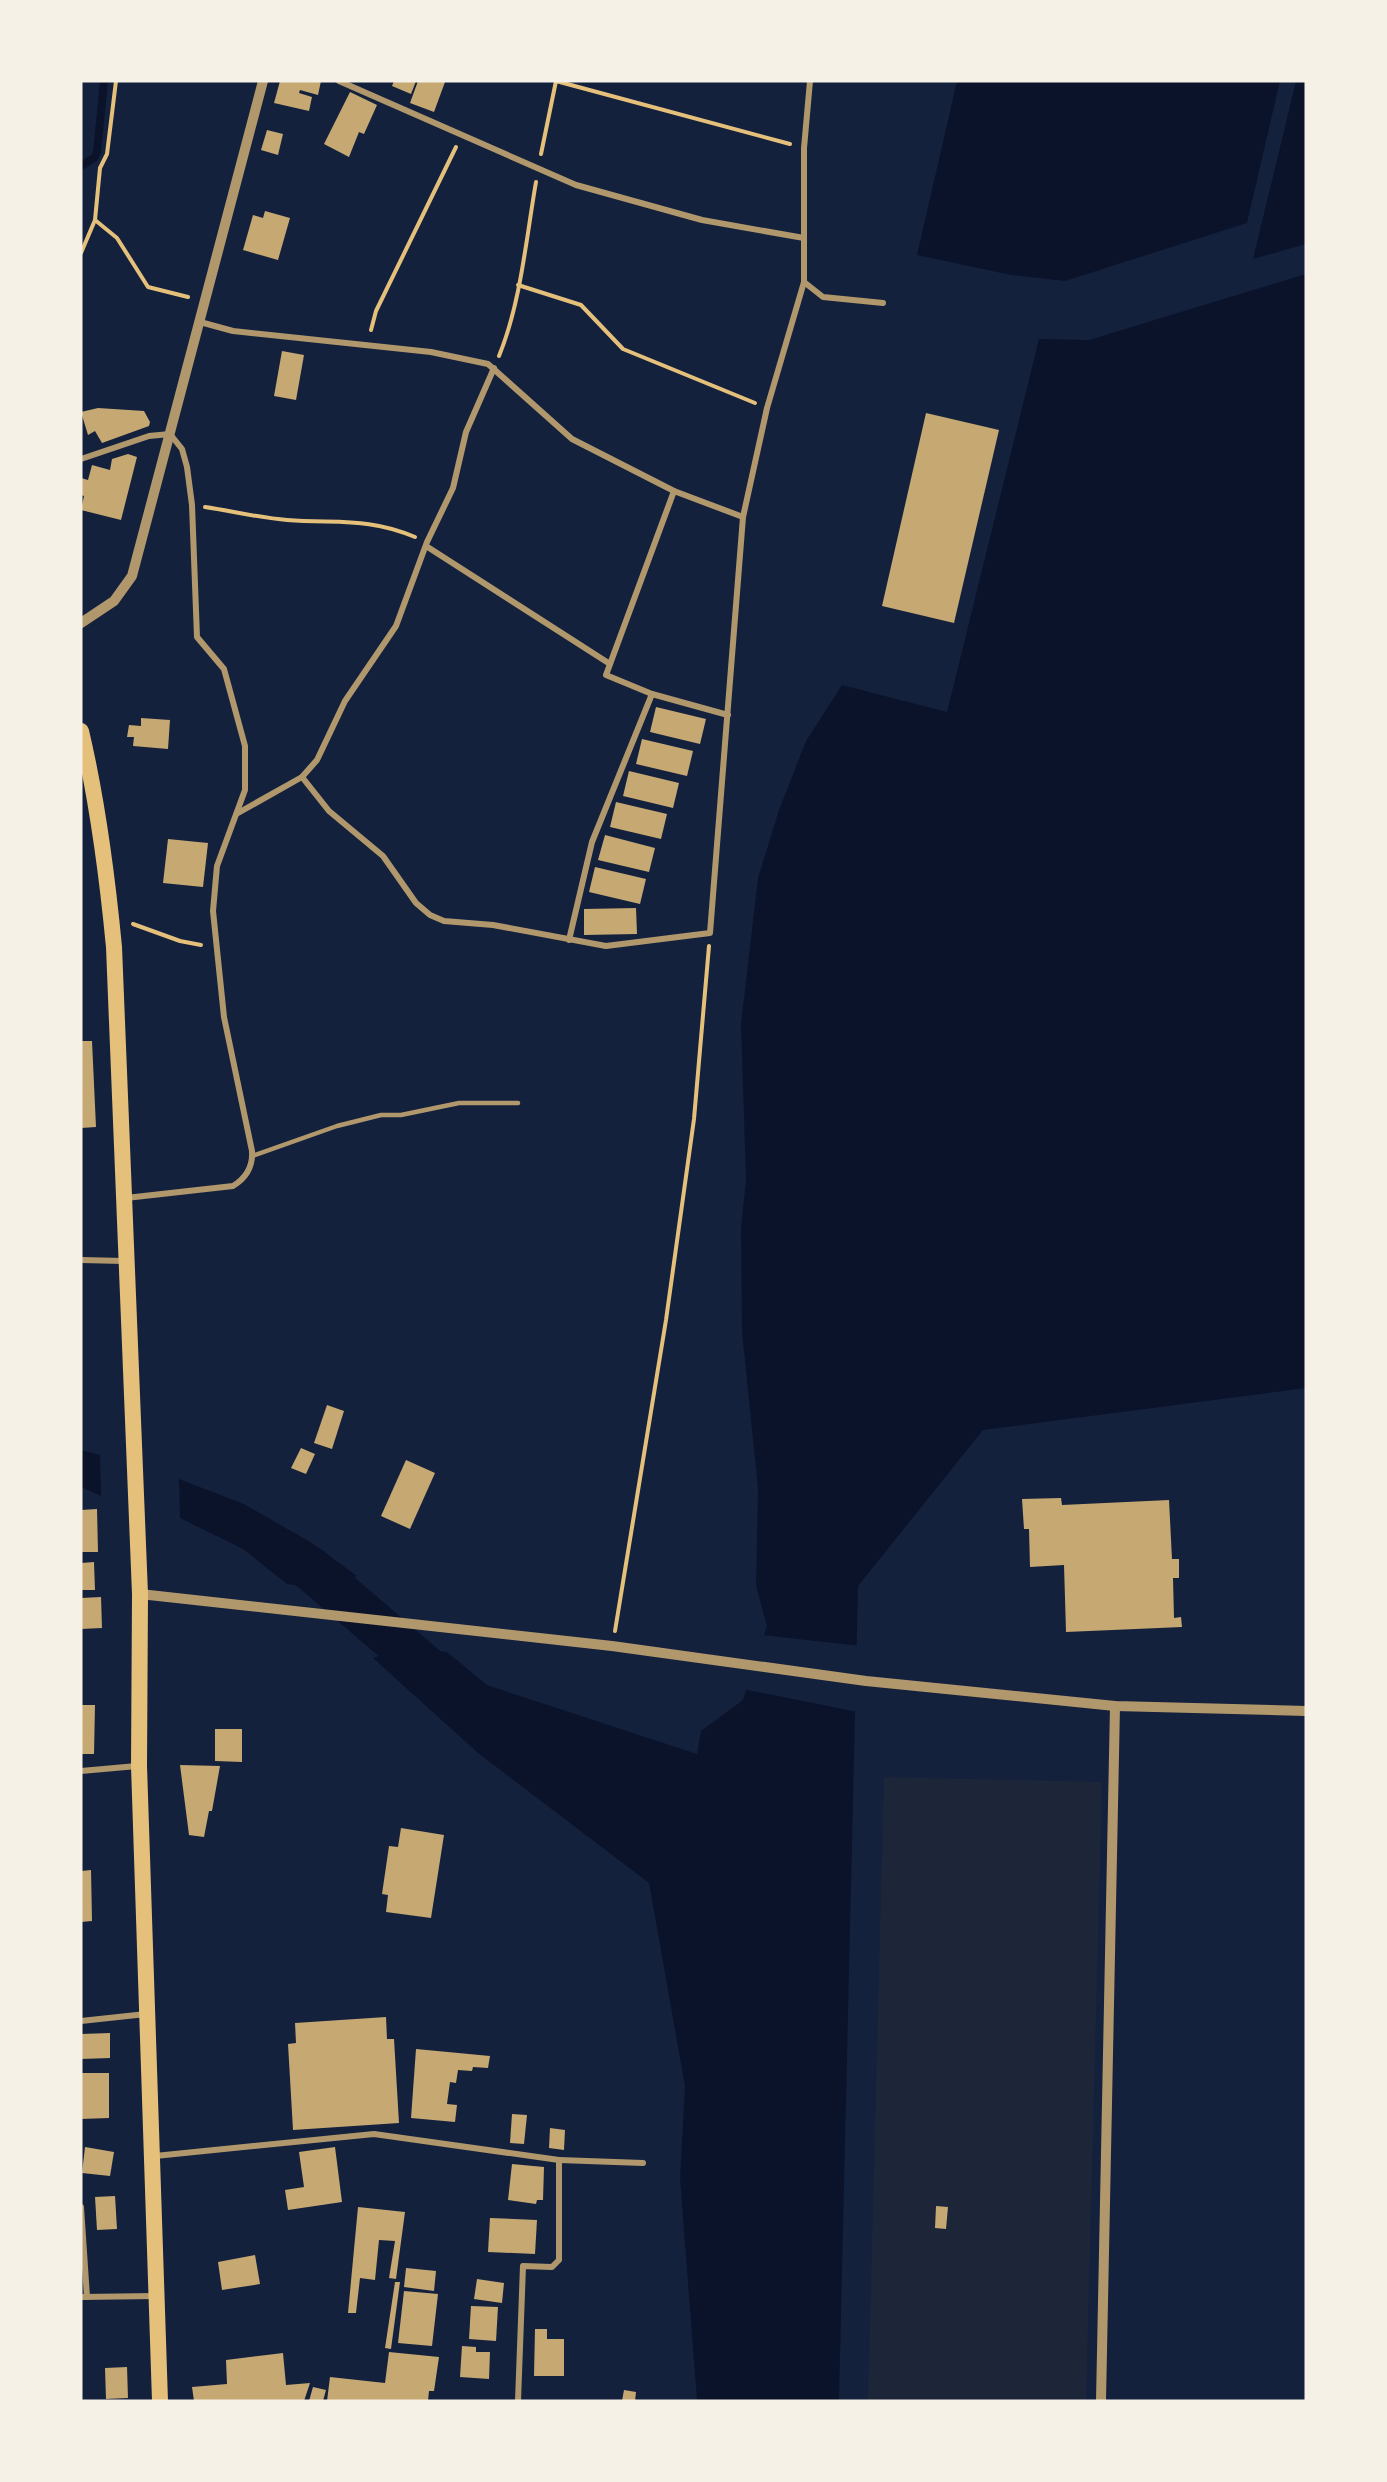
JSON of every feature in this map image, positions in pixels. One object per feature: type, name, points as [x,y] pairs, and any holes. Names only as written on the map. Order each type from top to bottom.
[{"type":"highway","points":[[81,731],[96,793],[107,866],[114,947],[126,1198],[140,1594],[139,1766],[146,2014],[160,2401]]},
{"type":"street","points":[[81,623],[114,601],[132,576],[263,81]]},
{"type":"street","points":[[339,81],[576,185],[702,220],[804,238]]},
{"type":"street","points":[[302,777],[329,811],[383,856],[416,903],[430,915],[444,921],[493,925],[606,946],[710,933],[744,517],[767,408],[804,282],[804,148],[810,81]]},
{"type":"street","points":[[804,282],[823,297],[883,303]]},
{"type":"street","points":[[200,322],[233,331],[431,352],[488,364],[572,439],[674,491],[744,517]]},
{"type":"street","points":[[238,813],[302,777],[317,760],[345,701],[396,626],[427,544],[453,488],[468,426],[494,368]]},
{"type":"street","points":[[81,459],[149,436],[171,434]]},
{"type":"street","points":[[126,1198],[233,1186],[246,1175],[252,1156],[224,1017],[213,911],[217,866],[245,790],[245,746],[224,669],[197,637],[192,505],[182,449],[171,434]]},
{"type":"street","points":[[674,491],[606,675],[652,694],[728,715]]},
{"type":"street","points":[[427,544],[610,664]]},
{"type":"street","points":[[569,940],[592,842],[652,694]]},
{"type":"street","points":[[81,1260],[128,1262]]},
{"type":"street","points":[[140,1594],[629,1648],[866,1681],[1116,1706],[1306,1711]]},
{"type":"street","points":[[1101,2401],[1116,1706]]},
{"type":"street","points":[[81,1771],[139,1766]]},
{"type":"street","points":[[81,2021],[146,2014]]},
{"type":"street","points":[[151,2157],[374,2134],[559,2160],[643,2163]]},
{"type":"street","points":[[518,2401],[522,2266],[552,2267],[559,2260],[559,2160]]},
{"type":"street","points":[[81,2207],[84,2297],[156,2296]]},
{"type":"lane","points":[[252,1156],[337,1126],[381,1115],[401,1115],[459,1103],[518,1103]]},
{"type":"path","points":[[81,253],[95,220],[100,168],[107,153],[116,81]]},
{"type":"path","points":[[494,368],[505,341],[518,285],[556,81],[804,148]]},
{"type":"path","points":[[367,346],[376,311],[463,134]]},
{"type":"path","points":[[95,220],[117,238],[148,287],[205,302]]},
{"type":"path","points":[[518,285],[581,305],[623,349],[767,408]]},
{"type":"path","points":[[192,505],[288,520],[368,522],[394,528],[427,544]]},
{"type":"path","points":[[133,924],[180,941],[217,948]]},
{"type":"path","points":[[612,1646],[666,1320],[694,1119],[710,933]]},
{"type":"shaded area","points":[[957,81],[1280,81],[1247,223],[1065,281],[1011,275],[917,255]]},
{"type":"shaded area","points":[[1296,81],[1306,81],[1306,244],[1253,259]]},
{"type":"shaded area","points":[[1306,274],[1306,1388],[983,1430],[858,1586],[839,2401],[697,2401],[680,2178],[685,2086],[649,1883],[478,1753],[373,1658],[405,1646],[447,1652],[487,1685],[697,1754],[701,1731],[743,1700],[767,1626],[756,1586],[758,1488],[742,1332],[741,1228],[746,1180],[741,1024],[758,878],[779,810],[806,741],[842,685],[947,712],[1039,339],[1089,340]]},
{"type":"shaded area","points":[[81,1450],[100,1455],[101,1496],[81,1487]]},
{"type":"shaded area","points":[[179,1479],[244,1504],[310,1542],[357,1576],[322,1589],[287,1584],[243,1549],[180,1518]]},
{"type":"shaded area","points":[[884,1777],[1102,1782],[1086,2401],[868,2401]]},
{"type":"pier","points":[[761,1635],[860,1646],[858,1712],[743,1689]]},
{"type":"building","points":[[280,81],[321,81],[318,95],[300,90],[299,93],[312,97],[309,111],[274,103]]},
{"type":"building","points":[[394,81],[416,81],[411,94],[392,86]]},
{"type":"building","points":[[418,81],[445,82],[434,112],[410,103]]},
{"type":"building","points":[[350,92],[377,105],[364,134],[359,132],[349,157],[324,144]]},
{"type":"building","points":[[267,130],[283,134],[278,155],[261,150]]},
{"type":"building","points":[[265,211],[290,218],[278,260],[243,250],[253,215],[263,218]]},
{"type":"building","points":[[282,351],[304,355],[296,400],[274,396]]},
{"type":"building","points":[[98,408],[144,411],[150,422],[149,426],[102,443],[95,431],[88,435],[81,412]]},
{"type":"building","points":[[926,413],[999,430],[954,623],[882,606]]},
{"type":"building","points":[[128,454],[137,457],[121,520],[81,510],[84,496],[81,495],[81,478],[88,480],[92,465],[110,470],[112,459]]},
{"type":"building","points":[[656,707],[706,719],[700,744],[650,732]]},
{"type":"building","points":[[141,718],[170,720],[168,749],[133,746],[134,737],[127,737],[129,725],[141,726]]},
{"type":"building","points":[[642,739],[693,751],[687,776],[636,764]]},
{"type":"building","points":[[629,771],[679,783],[673,808],[623,796]]},
{"type":"building","points":[[616,802],[667,814],[661,839],[610,827]]},
{"type":"building","points":[[605,835],[655,848],[649,872],[598,860]]},
{"type":"building","points":[[168,839],[208,843],[203,887],[163,883]]},
{"type":"building","points":[[595,867],[646,879],[640,904],[589,892]]},
{"type":"building","points":[[636,908],[637,934],[584,935],[584,909]]},
{"type":"building","points":[[81,1041],[92,1041],[96,1127],[81,1128]]},
{"type":"building","points":[[327,1405],[344,1411],[332,1449],[314,1443]]},
{"type":"building","points":[[301,1448],[315,1454],[306,1474],[291,1468]]},
{"type":"building","points":[[406,1460],[435,1473],[410,1529],[381,1516]]},
{"type":"building","points":[[1061,1498],[1062,1505],[1169,1500],[1172,1559],[1179,1559],[1179,1578],[1173,1578],[1174,1618],[1181,1617],[1182,1627],[1066,1632],[1064,1565],[1030,1567],[1029,1529],[1024,1529],[1022,1499]]},
{"type":"building","points":[[97,1509],[98,1552],[81,1552],[81,1510]]},
{"type":"building","points":[[94,1562],[95,1590],[81,1590],[81,1563]]},
{"type":"building","points":[[101,1597],[102,1628],[81,1629],[81,1598]]},
{"type":"building","points":[[81,1705],[95,1705],[94,1754],[81,1754]]},
{"type":"building","points":[[215,1729],[242,1729],[242,1762],[215,1761]]},
{"type":"building","points":[[180,1765],[220,1766],[212,1811],[209,1811],[204,1837],[189,1835]]},
{"type":"building","points":[[401,1828],[444,1835],[431,1918],[386,1912],[388,1895],[382,1894],[389,1846],[398,1847]]},
{"type":"building","points":[[91,1870],[92,1921],[81,1922],[81,1871]]},
{"type":"building","points":[[386,2017],[387,2039],[394,2039],[399,2123],[293,2130],[288,2044],[296,2043],[295,2023]]},
{"type":"building","points":[[110,2033],[110,2058],[81,2059],[81,2034]]},
{"type":"building","points":[[416,2049],[490,2056],[488,2068],[473,2067],[472,2071],[458,2070],[456,2083],[450,2082],[447,2104],[457,2105],[455,2122],[411,2118]]},
{"type":"building","points":[[81,2073],[109,2073],[109,2118],[81,2119]]},
{"type":"building","points":[[512,2114],[527,2115],[524,2144],[510,2143]]},
{"type":"building","points":[[550,2128],[565,2130],[564,2150],[549,2148]]},
{"type":"building","points":[[85,2147],[114,2152],[110,2176],[82,2173]]},
{"type":"building","points":[[335,2147],[342,2202],[288,2210],[285,2190],[304,2187],[299,2152]]},
{"type":"building","points":[[512,2164],[544,2167],[543,2200],[537,2200],[536,2204],[508,2200]]},
{"type":"building","points":[[115,2196],[117,2229],[97,2230],[95,2197]]},
{"type":"building","points":[[936,2206],[948,2207],[946,2229],[935,2228]]},
{"type":"building","points":[[358,2207],[405,2212],[396,2279],[389,2278],[395,2241],[379,2240],[375,2280],[360,2278],[356,2313],[348,2313]]},
{"type":"building","points":[[490,2218],[537,2220],[535,2254],[488,2252]]},
{"type":"building","points":[[255,2255],[260,2284],[222,2290],[218,2262]]},
{"type":"building","points":[[406,2268],[436,2271],[434,2291],[404,2287]]},
{"type":"building","points":[[477,2279],[504,2283],[502,2303],[474,2299]]},
{"type":"building","points":[[395,2282],[400,2282],[391,2349],[385,2348]]},
{"type":"building","points":[[404,2291],[438,2294],[432,2346],[398,2343]]},
{"type":"building","points":[[471,2306],[498,2307],[496,2341],[469,2339]]},
{"type":"building","points":[[535,2329],[547,2329],[547,2339],[564,2339],[564,2376],[534,2376]]},
{"type":"building","points":[[462,2346],[476,2347],[476,2352],[490,2352],[489,2379],[460,2377]]},
{"type":"building","points":[[389,2352],[439,2357],[434,2391],[429,2391],[428,2401],[327,2401],[330,2377],[385,2383]]},
{"type":"building","points":[[283,2353],[286,2385],[310,2383],[304,2401],[194,2401],[192,2387],[227,2384],[226,2360]]},
{"type":"building","points":[[127,2367],[128,2398],[106,2399],[105,2368]]},
{"type":"building","points":[[313,2387],[326,2390],[323,2401],[309,2401]]},
{"type":"building","points":[[624,2390],[636,2392],[635,2401],[622,2401]]},
{"type":"waterway","points":[[81,166],[94,158],[97,152],[104,81]]},
{"type":"waterway","points":[[282,1552],[311,1569],[446,1685]]}]
